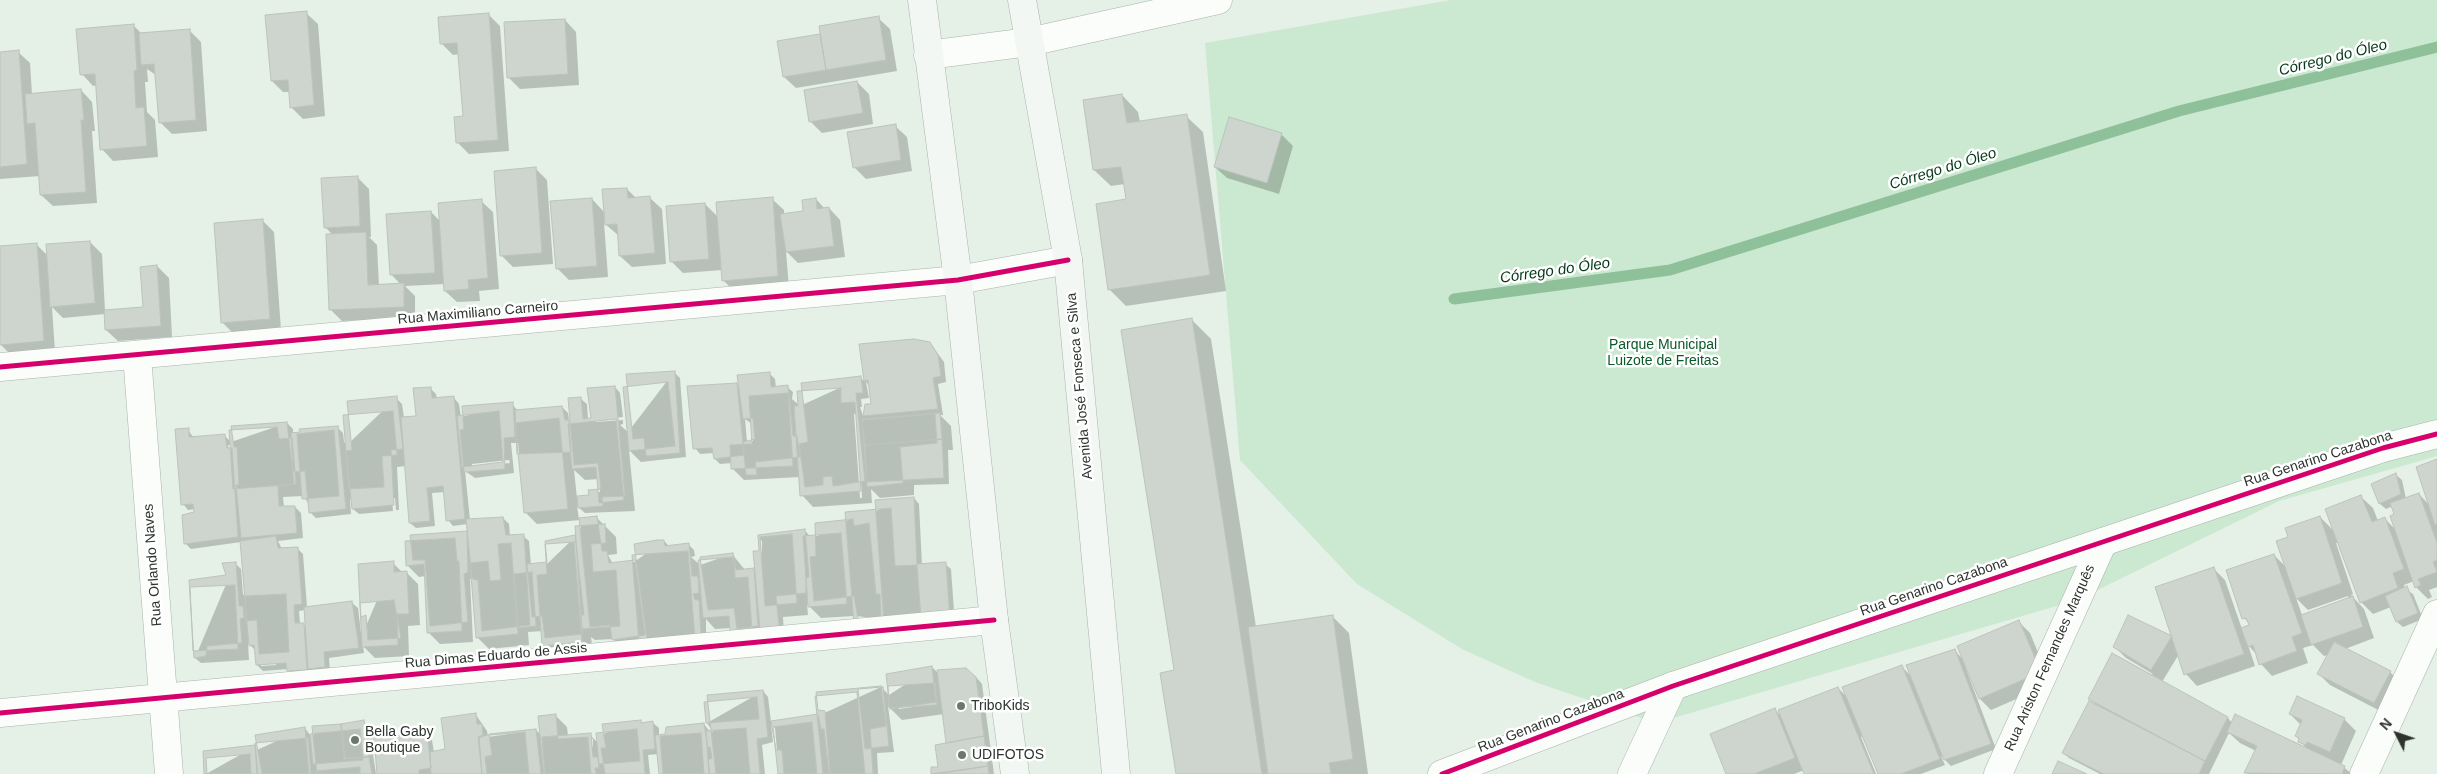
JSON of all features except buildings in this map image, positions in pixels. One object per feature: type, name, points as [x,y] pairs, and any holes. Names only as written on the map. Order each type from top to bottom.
[{"type":"main road","points":[[922,0],[958,280],[994,620],[1016,774]]},
{"type":"main road","name":"Avenida José Fonseca e Silva","points":[[1022,0],[1068,260],[1116,774]]},
{"type":"street","points":[[928,55],[1029,42],[1218,0]]},
{"type":"street","name":"Rua Maximiliano Carneiro","points":[[0,367],[958,280],[1068,260]]},
{"type":"street","name":"Rua Orlando Naves","points":[[137,355],[169,774]]},
{"type":"street","name":"Rua Genarino Cazabona","points":[[1442,774],[1673,686],[2383,448],[2437,434]]},
{"type":"street","name":"Rua Ariston Fernandes Marquês","points":[[1998,774],[2103,542]]},
{"type":"street","points":[[2364,774],[2437,614]]},
{"type":"street","name":"Rua Dimas Eduardo de Assis","points":[[0,713],[994,620]]},
{"type":"street","points":[[1632,774],[1673,686]]},
{"type":"green space","name":"Parque Municipal Luizote de Freitas","points":[[1451,0],[2437,0],[2437,456],[2279,501],[2077,600],[1656,723],[1535,682],[1462,649],[1357,584],[1240,460],[1205,43]]},
{"type":"waterway","name":"Córrego do Óleo","points":[[1454,299],[1670,270],[2179,111],[2437,47]]},
{"type":"cycle path","points":[[0,367],[958,280],[1068,260]]},
{"type":"cycle path","points":[[1442,774],[1673,686],[2383,448],[2437,434]]},
{"type":"cycle path","points":[[0,713],[994,620]]},
{"type":"place","name":"TriboKids","points":[[961,706]]},
{"type":"place","name":"Bella Gaby Boutique","points":[[355,740]]},
{"type":"place","name":"UDIFOTOS","points":[[962,755]]}]
